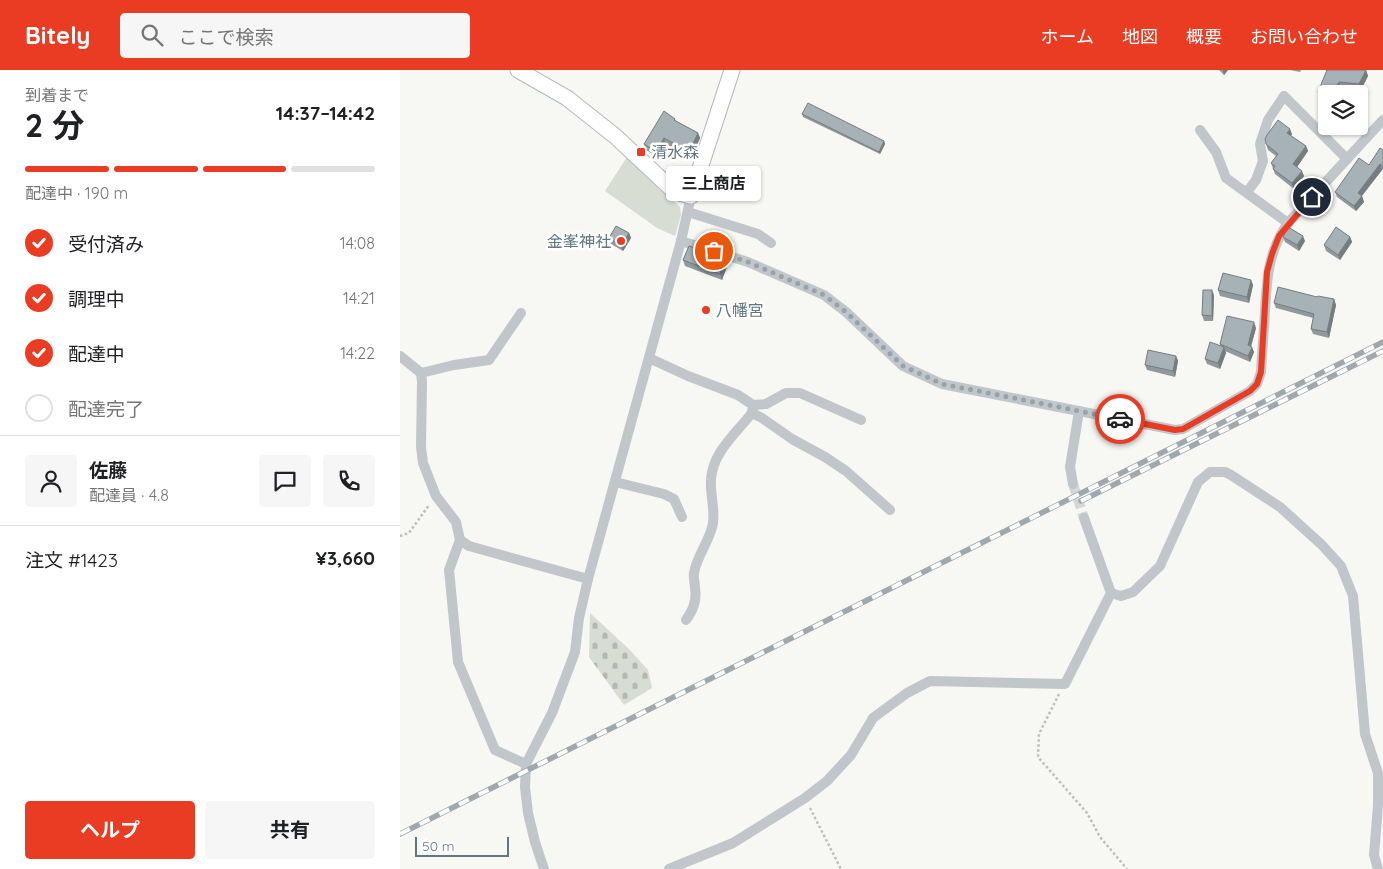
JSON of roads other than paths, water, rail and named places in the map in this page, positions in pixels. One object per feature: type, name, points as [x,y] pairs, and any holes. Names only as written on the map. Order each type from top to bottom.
[{"type":"main road","points":[[518,70],[567,98],[615,136],[675,192],[691,196],[732,70]]},
{"type":"street","points":[[1246,192],[1256,180],[1264,161],[1260,144],[1268,120],[1284,96],[1347,158]]},
{"type":"street","points":[[681,241],[748,262],[824,295],[846,312],[903,366],[942,384],[1175,430],[1183,429],[1250,391],[1257,384],[1261,372],[1267,272],[1279,236],[1288,223],[1383,120]]},
{"type":"street","points":[[1200,130],[1216,152],[1226,178],[1288,223]]},
{"type":"street","points":[[544,869],[528,813],[525,787],[526,764],[552,714],[575,652],[579,618],[588,579],[681,241],[691,196]]},
{"type":"street","points":[[688,212],[758,234],[771,243]]},
{"type":"street","points":[[420,373],[454,365],[489,360],[521,313]]},
{"type":"street","points":[[400,356],[420,373],[422,382],[421,447],[423,462],[436,496],[456,522],[460,540],[449,570],[458,662],[495,750],[526,764]]},
{"type":"street","points":[[649,358],[688,376],[738,395],[762,418],[792,439],[846,471],[890,510]]},
{"type":"street","points":[[686,620],[694,608],[696,594],[693,576],[697,559],[707,541],[713,522],[711,481],[713,466],[717,456],[753,409],[786,393],[800,393],[861,420]]},
{"type":"street","points":[[1073,484],[1070,466],[1079,411]]},
{"type":"street","points":[[1111,593],[1121,596],[1134,592],[1160,566],[1198,482],[1210,472],[1225,472],[1239,480],[1280,507],[1322,545],[1341,566],[1353,596],[1365,734],[1378,773],[1378,805],[1374,855],[1378,869]]},
{"type":"street","points":[[615,482],[664,494],[674,499],[682,517]]},
{"type":"street","points":[[669,869],[732,843],[805,798],[828,781],[852,755],[873,718],[907,693],[930,681],[1065,684],[1111,593],[1084,518]]},
{"type":"street","points":[[460,540],[469,546],[588,579]]},
{"type":"tunnel","points":[[1073,484],[1084,518]]},
{"type":"railway","points":[[400,834],[1383,342]]},
{"type":"railway","points":[[1081,501],[1383,351]]},
{"type":"place","name":"清水森","points":[[641,152]]},
{"type":"place","name":"金峯神社","points":[[621,241]]},
{"type":"place","name":"三上商店","points":[[714,251]]},
{"type":"place","name":"八幡宮","points":[[706,310]]}]
